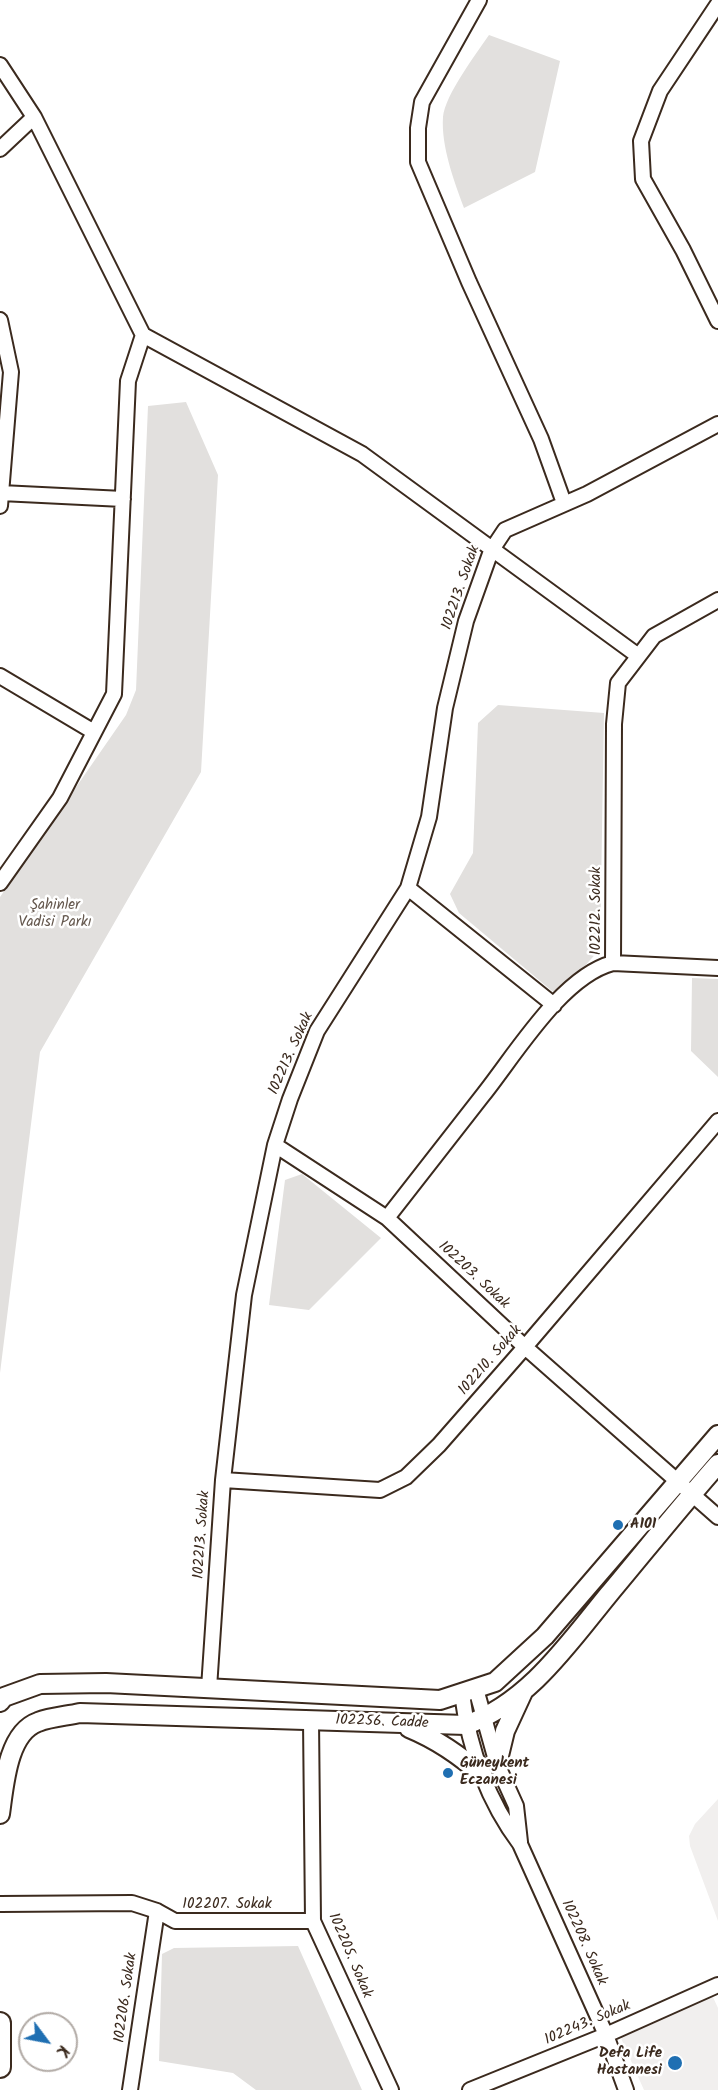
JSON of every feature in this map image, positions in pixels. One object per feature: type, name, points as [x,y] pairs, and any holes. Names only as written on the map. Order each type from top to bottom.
[{"type":"main road","points":[[0,2023],[0,2067]]},
{"type":"street","points":[[479,0],[422,102],[418,128],[418,162],[469,282],[542,439],[564,503]]},
{"type":"street","points":[[718,4],[660,92],[640,141],[643,178],[683,249],[718,321]]},
{"type":"street","points":[[0,65],[34,117],[143,334],[362,454],[491,551],[637,656]]},
{"type":"street","points":[[0,149],[34,117]]},
{"type":"street","points":[[0,320],[11,372],[1,500],[123,499]]},
{"type":"street","points":[[0,883],[60,798],[114,694],[128,381],[143,334]]},
{"type":"street","name":"102213. Sokak","points":[[209,1688],[223,1480],[244,1295],[275,1145],[290,1099],[317,1031],[408,888],[429,817],[446,708],[464,632],[491,551],[505,530],[587,494],[718,424]]},
{"type":"street","name":"102212. Sokak","points":[[387,1218],[554,1005],[588,974],[598,967],[613,963],[614,724],[618,683],[654,636],[718,600]]},
{"type":"street","points":[[0,676],[94,732]]},
{"type":"street","points":[[408,888],[554,1005]]},
{"type":"street","points":[[613,963],[718,968]]},
{"type":"street","name":"102210. Sokak","points":[[223,1480],[380,1490],[406,1477],[439,1445],[525,1347],[718,1121]]},
{"type":"street","name":"102203. Sokak","points":[[275,1145],[387,1218],[525,1347],[718,1517]]},
{"type":"street","name":"102256. Cadde","points":[[0,1702],[4,1697],[40,1684],[106,1683],[440,1700],[469,1692],[495,1682],[545,1636],[718,1435]]},
{"type":"street","points":[[475,1722],[547,1670],[718,1464]]},
{"type":"street","points":[[497,1764],[505,1731],[525,1688]]},
{"type":"street","name":"102208. Sokak","points":[[469,1692],[483,1776],[501,1818],[520,1844],[606,2035],[626,2090]]},
{"type":"street","name":"102256. Cadde","points":[[0,1814],[7,1764],[16,1742],[36,1722],[80,1713],[396,1723],[475,1722]]},
{"type":"street","name":"102205. Sokak","points":[[311,1720],[314,1921],[391,2090]]},
{"type":"street","name":"102208. Sokak","points":[[475,1722],[516,1806],[520,1844]]},
{"type":"street","points":[[396,1723],[433,1738],[459,1755],[483,1776]]},
{"type":"street","name":"102207. Sokak","points":[[0,1904],[132,1903],[157,1911],[175,1921],[314,1921]]},
{"type":"street","name":"102206. Sokak","points":[[130,2090],[157,1911]]},
{"type":"street","name":"102243. Sokak","points":[[470,2090],[606,2035],[718,1985]]},
{"type":"shaded area","points":[[718,1799],[718,1921],[690,1846],[689,1836],[695,1824]]},
{"type":"shaded area","name":"Defa Life Hastanesi","points":[[712,1995],[718,2008],[718,2090],[644,2090],[620,2036]]},
{"type":"green space","points":[[489,35],[560,61],[535,172],[464,208],[446,151],[443,117],[455,86]]},
{"type":"green space","name":"Şahinler Vadisi Parkı","points":[[186,402],[218,475],[201,772],[40,1052],[0,1373],[0,897],[126,715],[136,690],[148,406]]},
{"type":"green space","points":[[498,705],[604,713],[600,949],[558,996],[459,913],[450,894],[473,853],[478,723]]},
{"type":"green space","points":[[692,978],[718,979],[718,1077],[691,1051]]},
{"type":"green space","points":[[302,1174],[381,1238],[309,1310],[269,1305],[285,1180]]},
{"type":"green space","points":[[298,1946],[362,2090],[256,2090],[233,2073],[159,2061],[162,1954],[174,1948]]},
{"type":"place","name":"A101","points":[[618,1525]]},
{"type":"place","name":"Güneykent Eczanesi","points":[[448,1773]]},
{"type":"place","name":"Defa Life Hastanesi","points":[[675,2063]]}]
